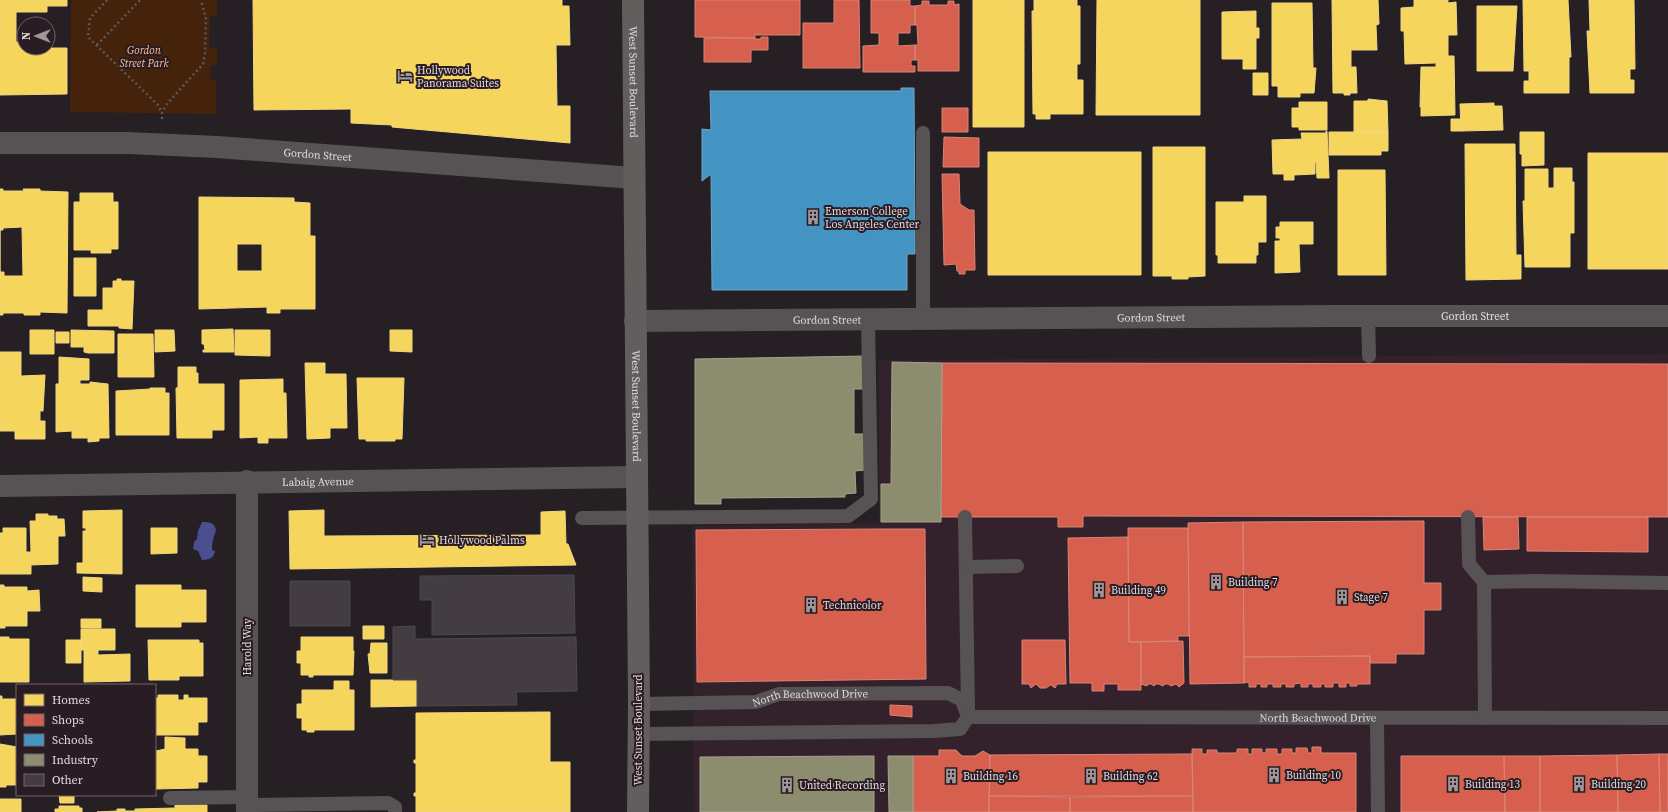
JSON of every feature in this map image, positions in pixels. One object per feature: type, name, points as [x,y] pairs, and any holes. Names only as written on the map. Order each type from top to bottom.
[{"type":"main road","name":"West Sunset Boulevard","points":[[632,0],[639,704],[638,812]]},
{"type":"street","name":"Gordon Street","points":[[0,143],[128,143],[217,147],[634,178]]},
{"type":"street","name":"Gordon Street","points":[[635,321],[1368,316],[1668,316]]},
{"type":"street","name":"Labaig Avenue","points":[[0,486],[247,481],[636,477]]},
{"type":"street","name":"Harold Way","points":[[247,481],[247,805]]},
{"type":"lane","points":[[923,133],[923,319]]},
{"type":"lane","points":[[1368,316],[1369,356]]},
{"type":"lane","points":[[582,518],[848,516],[871,499],[868,320]]},
{"type":"lane","points":[[638,734],[934,731],[960,728],[968,717],[966,517]]},
{"type":"lane","points":[[1468,517],[1469,564],[1484,582],[1486,718]]},
{"type":"lane","points":[[966,567],[1017,566]]},
{"type":"lane","points":[[1484,582],[1668,582]]},
{"type":"lane","name":"North Beachwood Drive","points":[[639,704],[756,702],[779,694],[948,693],[962,700],[968,717],[1668,718]]},
{"type":"lane","points":[[1377,718],[1378,812]]},
{"type":"lane","points":[[170,798],[247,805],[388,803],[395,808],[395,812]]},
{"type":"path","points":[[107,0],[90,18],[88,37],[158,105],[162,113],[166,105],[203,64],[205,53],[206,20],[201,0]]},
{"type":"path","points":[[97,45],[140,0]]},
{"type":"shaded area","points":[[1668,354],[1668,812],[694,812],[692,526],[879,523],[879,360]]},
{"type":"green space","name":"Gordon Street Park","points":[[71,0],[217,0],[217,15],[210,16],[209,47],[217,48],[217,65],[211,66],[210,79],[216,80],[216,114],[70,112]]},
{"type":"water","points":[[202,522],[211,523],[214,525],[216,530],[212,544],[212,550],[215,551],[214,555],[209,559],[202,560],[198,551],[193,549],[194,542],[197,539],[198,531]]},
{"type":"building: Homes","points":[[0,0],[67,0],[67,6],[47,6],[47,12],[16,12],[16,56],[56,56],[56,48],[67,48],[67,94],[0,95]]},
{"type":"building: Homes","name":"Hollywood Panorama Suites","points":[[253,0],[562,0],[562,6],[569,6],[570,45],[556,45],[557,106],[570,106],[570,143],[392,127],[392,125],[351,123],[351,109],[254,110]]},
{"type":"building: Homes","points":[[973,0],[1024,0],[1024,127],[973,127]]},
{"type":"building: Homes","points":[[1034,0],[1077,0],[1077,6],[1080,6],[1080,64],[1077,64],[1077,80],[1083,80],[1083,114],[1050,114],[1050,119],[1036,119],[1036,114],[1033,114],[1032,11],[1034,11]]},
{"type":"building: Homes","points":[[1097,0],[1200,0],[1200,115],[1096,115]]},
{"type":"building: Homes","points":[[1332,0],[1378,0],[1379,24],[1376,25],[1377,50],[1351,50],[1351,67],[1356,67],[1357,93],[1350,93],[1350,95],[1344,95],[1344,93],[1333,93]]},
{"type":"building: Homes","points":[[1414,0],[1448,0],[1448,3],[1456,2],[1457,35],[1448,35],[1448,56],[1454,56],[1455,115],[1421,116],[1421,67],[1436,67],[1436,63],[1405,64],[1404,31],[1401,31],[1401,8],[1414,7]]},
{"type":"building: Homes","points":[[1523,0],[1568,0],[1571,57],[1569,57],[1569,93],[1524,93],[1524,81],[1529,81],[1529,71],[1524,71]]},
{"type":"building: Homes","points":[[1589,0],[1634,0],[1635,69],[1630,69],[1630,80],[1634,80],[1634,93],[1590,93],[1587,31],[1590,31]]},
{"type":"building: Homes","points":[[1272,3],[1312,3],[1313,68],[1316,68],[1314,93],[1300,93],[1300,97],[1278,97],[1278,86],[1272,86]]},
{"type":"building: Homes","points":[[1477,6],[1517,6],[1513,71],[1477,71]]},
{"type":"building: Homes","points":[[1256,11],[1256,28],[1259,28],[1259,38],[1256,38],[1256,69],[1243,69],[1243,59],[1222,59],[1222,12]]},
{"type":"building: Homes","points":[[1253,73],[1268,73],[1268,95],[1253,95]]},
{"type":"building: Homes","points":[[1368,99],[1387,101],[1388,132],[1354,132],[1354,101],[1368,101]]},
{"type":"building: Homes","points":[[1299,102],[1327,102],[1327,130],[1299,130],[1299,127],[1292,127],[1292,108],[1299,108]]},
{"type":"building: Homes","points":[[1494,103],[1494,106],[1502,106],[1503,130],[1461,131],[1460,104]]},
{"type":"building: Homes","points":[[1451,119],[1461,119],[1461,131],[1451,131]]},
{"type":"building: Homes","points":[[1326,131],[1329,178],[1317,178],[1316,162],[1315,174],[1294,175],[1294,180],[1284,180],[1284,174],[1273,174],[1272,140],[1302,139],[1301,133],[1326,133]]},
{"type":"building: Homes","points":[[1329,132],[1388,132],[1388,151],[1381,151],[1381,155],[1329,155]]},
{"type":"building: Homes","points":[[1520,132],[1544,132],[1544,165],[1522,166],[1522,154],[1520,154]]},
{"type":"building: Homes","points":[[1465,144],[1515,144],[1516,255],[1521,255],[1521,279],[1466,280]]},
{"type":"building: Homes","points":[[1153,147],[1205,147],[1205,276],[1188,277],[1188,279],[1172,279],[1172,276],[1153,276]]},
{"type":"building: Homes","points":[[988,152],[1141,152],[1141,275],[988,275]]},
{"type":"building: Homes","points":[[1588,153],[1668,153],[1668,269],[1588,269]]},
{"type":"building: Homes","points":[[1554,168],[1572,168],[1572,182],[1574,182],[1574,233],[1570,233],[1570,267],[1525,267],[1523,201],[1525,201],[1525,169],[1548,169],[1548,188],[1554,188]]},
{"type":"building: Homes","points":[[1338,170],[1385,170],[1386,275],[1338,275]]},
{"type":"building: Homes","points":[[0,189],[3,189],[3,191],[40,189],[40,191],[68,192],[67,313],[40,312],[40,315],[24,315],[24,313],[3,313],[3,315],[0,315],[0,272],[4,272],[4,276],[23,276],[22,227],[3,228],[3,230],[0,230]]},
{"type":"building: Homes","points":[[80,193],[113,193],[113,202],[118,202],[118,249],[111,249],[111,253],[91,253],[91,250],[74,250],[74,202],[80,202]]},
{"type":"building: Homes","points":[[1244,196],[1266,196],[1266,242],[1258,242],[1258,255],[1256,255],[1256,263],[1218,263],[1218,255],[1216,255],[1216,202],[1244,202]]},
{"type":"building: Homes","points":[[199,197],[294,198],[294,202],[310,203],[310,236],[315,236],[315,309],[280,309],[280,313],[267,313],[267,307],[199,309]],"holes":[[[237,244],[262,244],[262,271],[237,271]]]},
{"type":"building: Homes","points":[[1280,222],[1313,222],[1313,244],[1299,244],[1300,272],[1275,273],[1275,241],[1280,241],[1280,238],[1276,238],[1276,227],[1280,227]]},
{"type":"building: Homes","points":[[74,258],[96,258],[96,296],[74,296]]},
{"type":"building: Homes","points":[[117,279],[121,279],[121,281],[134,281],[132,329],[119,328],[119,326],[88,326],[88,310],[103,310],[103,288],[113,288],[113,281],[117,281]]},
{"type":"building: Homes","points":[[233,329],[234,352],[203,352],[203,350],[205,350],[204,344],[202,344],[202,330]]},
{"type":"building: Homes","points":[[30,330],[54,330],[54,354],[30,354]]},
{"type":"building: Homes","points":[[71,330],[114,331],[114,353],[88,353],[84,352],[84,347],[71,347]]},
{"type":"building: Homes","points":[[155,330],[174,330],[175,351],[155,352]]},
{"type":"building: Homes","points":[[235,330],[270,330],[270,356],[235,355]]},
{"type":"building: Homes","points":[[390,330],[412,330],[412,352],[390,351]]},
{"type":"building: Homes","points":[[56,332],[69,332],[69,343],[56,343]]},
{"type":"building: Homes","points":[[118,334],[153,334],[154,377],[118,377]]},
{"type":"building: Homes","points":[[0,352],[21,352],[21,376],[45,375],[43,411],[40,411],[40,421],[45,421],[45,439],[15,439],[15,431],[0,431]]},
{"type":"building: Homes","points":[[59,357],[89,359],[89,380],[80,380],[80,384],[90,384],[90,382],[108,384],[109,438],[99,438],[99,441],[88,442],[88,438],[72,438],[72,431],[56,432],[56,384],[59,384]]},
{"type":"building: Homes","points":[[305,363],[325,363],[325,374],[346,374],[347,428],[330,428],[330,438],[307,439]]},
{"type":"building: Homes","points":[[178,367],[196,367],[196,373],[198,373],[198,384],[224,384],[224,430],[212,430],[212,438],[177,438],[176,388],[178,388]]},
{"type":"building: Homes","points":[[357,378],[404,378],[402,439],[395,439],[395,441],[366,441],[366,439],[359,439]]},
{"type":"building: Homes","points":[[283,379],[283,393],[286,393],[287,438],[268,438],[268,443],[258,443],[258,437],[240,438],[240,380]]},
{"type":"building: Homes","points":[[165,388],[165,393],[169,393],[169,435],[116,435],[116,391]]},
{"type":"building: Homes","points":[[122,510],[122,574],[77,573],[77,563],[83,563],[83,531],[86,531],[86,528],[83,528],[83,511]]},
{"type":"building: Homes","name":"Hollywood Palms","points":[[324,510],[324,536],[541,535],[541,512],[565,511],[566,544],[568,544],[576,565],[290,569],[289,511]]},
{"type":"building: Homes","points":[[36,514],[48,514],[48,516],[57,516],[57,519],[64,519],[65,536],[58,536],[58,564],[31,565],[31,574],[0,574],[0,533],[3,533],[3,528],[26,528],[26,552],[31,552],[30,521],[36,521]]},
{"type":"building: Homes","points":[[151,528],[177,528],[177,553],[151,554]]},
{"type":"building: Homes","points":[[83,577],[102,578],[102,592],[83,591]]},
{"type":"building: Homes","points":[[0,585],[4,585],[4,587],[27,587],[27,591],[39,590],[40,611],[27,611],[27,626],[5,626],[5,628],[0,628]]},
{"type":"building: Homes","points":[[136,585],[181,585],[181,590],[206,590],[206,622],[181,622],[181,627],[136,627]]},
{"type":"building: Homes","points":[[81,619],[101,619],[101,628],[81,628]]},
{"type":"building: Homes","points":[[363,626],[384,626],[384,639],[363,639]]},
{"type":"building: Homes","points":[[81,629],[115,629],[115,650],[98,650],[98,655],[130,654],[130,681],[84,682],[84,650],[81,650]]},
{"type":"building: Homes","points":[[0,637],[9,637],[9,639],[29,639],[29,682],[0,682]]},
{"type":"building: Homes","points":[[301,637],[353,637],[353,675],[313,675],[313,677],[309,677],[309,675],[301,675],[301,663],[297,663],[297,651],[301,651]]},
{"type":"building: Homes","points":[[66,640],[81,640],[81,663],[66,663]]},
{"type":"building: Homes","points":[[148,640],[199,640],[199,643],[203,643],[203,676],[179,676],[179,680],[149,680]]},
{"type":"building: Homes","points":[[371,643],[387,643],[387,673],[370,673],[368,654],[370,654]]},
{"type":"building: Homes","points":[[371,680],[417,680],[417,706],[371,707]]},
{"type":"building: Homes","points":[[334,681],[349,681],[349,690],[354,690],[354,730],[314,730],[314,732],[307,732],[307,730],[302,730],[302,718],[297,718],[297,704],[302,704],[302,690],[334,690]]},
{"type":"building: Homes","points":[[158,695],[178,695],[178,700],[184,700],[184,695],[188,695],[188,698],[207,698],[207,722],[198,722],[198,735],[156,735],[156,698],[158,698]]},
{"type":"building: Homes","points":[[0,696],[2,696],[2,699],[16,699],[16,734],[0,735]]},
{"type":"building: Homes","points":[[550,712],[550,762],[570,762],[570,812],[416,812],[416,796],[414,796],[414,793],[416,793],[416,763],[414,763],[414,760],[416,760],[416,713]]},
{"type":"building: Homes","points":[[165,737],[185,738],[185,749],[198,749],[198,756],[207,756],[207,782],[198,782],[198,788],[156,789],[156,751],[165,749]]},
{"type":"building: Homes","points":[[0,744],[16,747],[16,785],[6,785],[6,787],[0,787]]},
{"type":"building: Homes","points":[[59,796],[74,796],[74,803],[60,803]]},
{"type":"building: Homes","points":[[0,799],[21,799],[21,812],[0,812]]},
{"type":"building: Homes","points":[[175,805],[207,805],[207,812],[97,812],[117,811],[117,809],[135,811],[135,809],[175,808]]},
{"type":"building: Homes","points":[[59,806],[79,806],[79,808],[82,808],[82,812],[55,812],[55,809],[59,809]]},
{"type":"building: Shops","points":[[695,0],[800,0],[800,35],[755,35],[755,38],[695,37]]},
{"type":"building: Shops","points":[[834,0],[859,0],[860,68],[803,68],[803,23],[834,23]]},
{"type":"building: Shops","points":[[871,0],[910,0],[910,6],[915,6],[915,25],[910,25],[910,33],[898,33],[898,46],[915,45],[915,60],[911,60],[911,66],[915,66],[915,72],[863,72],[863,46],[879,45],[879,33],[871,33]]},
{"type":"building: Shops","points":[[922,1],[929,1],[929,5],[948,5],[948,1],[954,1],[954,5],[959,4],[959,71],[918,71],[918,60],[915,60],[915,45],[918,45],[917,25],[915,25],[915,6],[922,5]]},
{"type":"building: Shops","points":[[761,37],[768,37],[768,50],[751,50],[751,62],[704,62],[704,38],[761,39]]},
{"type":"building: Shops","points":[[942,108],[968,108],[968,132],[942,132]]},
{"type":"building: Shops","points":[[944,137],[979,138],[979,167],[943,167]]},
{"type":"building: Shops","points":[[942,174],[959,174],[960,204],[969,210],[974,210],[975,270],[965,270],[965,274],[959,274],[956,264],[944,265]]},
{"type":"building: Shops","points":[[942,363],[1668,364],[1668,517],[1083,516],[1083,527],[1058,527],[1058,517],[941,517]]},
{"type":"building: Shops","points":[[1483,517],[1518,517],[1519,549],[1484,550]]},
{"type":"building: Shops","points":[[1527,517],[1648,517],[1648,552],[1527,551]]},
{"type":"building: Shops","name":"Stage 7","points":[[1424,521],[1424,583],[1441,583],[1441,610],[1424,610],[1424,654],[1396,654],[1396,663],[1370,663],[1370,656],[1244,657],[1243,522]]},
{"type":"building: Shops","name":"Building 7","points":[[1243,522],[1244,683],[1190,684],[1188,523]]},
{"type":"building: Shops","points":[[1128,528],[1188,528],[1189,636],[1178,636],[1178,641],[1129,642]]},
{"type":"building: Shops","name":"Technicolor","points":[[925,529],[926,679],[697,682],[696,530]]},
{"type":"building: Shops","name":"Building 49","points":[[1128,537],[1129,642],[1141,642],[1141,690],[1118,690],[1118,684],[1104,684],[1104,691],[1092,691],[1092,683],[1070,683],[1068,538]]},
{"type":"building: Shops","points":[[1022,640],[1065,640],[1066,684],[1057,684],[1055,688],[1052,684],[1046,688],[1040,688],[1036,684],[1031,688],[1029,684],[1022,684]]},
{"type":"building: Shops","points":[[1183,641],[1184,683],[1179,687],[1176,684],[1171,686],[1165,684],[1163,686],[1156,684],[1154,686],[1148,684],[1147,686],[1141,684],[1141,642]]},
{"type":"building: Shops","points":[[1370,656],[1370,684],[1357,684],[1357,686],[1350,686],[1350,683],[1346,683],[1346,687],[1339,687],[1339,683],[1333,683],[1333,687],[1325,687],[1325,684],[1321,684],[1321,687],[1313,687],[1313,684],[1308,684],[1308,687],[1301,687],[1301,683],[1294,684],[1294,687],[1286,687],[1286,684],[1281,684],[1281,687],[1273,687],[1273,684],[1267,684],[1267,687],[1261,687],[1261,684],[1256,684],[1256,687],[1249,687],[1249,682],[1244,683],[1244,657]]},
{"type":"building: Shops","points":[[890,705],[912,706],[912,717],[890,715]]},
{"type":"building: Shops","name":"Building 10","points":[[1312,747],[1321,747],[1321,753],[1356,753],[1356,812],[1193,812],[1192,749],[1202,749],[1202,754],[1207,754],[1207,750],[1217,750],[1217,753],[1237,753],[1237,749],[1248,749],[1248,754],[1252,754],[1252,749],[1262,749],[1262,753],[1266,753],[1266,749],[1277,749],[1277,754],[1282,754],[1282,749],[1292,749],[1292,753],[1296,753],[1296,748],[1307,748],[1308,753],[1312,753]]},
{"type":"building: Shops","name":"Building 16","points":[[939,750],[956,750],[962,756],[975,756],[983,751],[990,755],[989,812],[913,812],[913,756],[939,756]]},
{"type":"building: Shops","name":"Building 62","points":[[1192,754],[1193,796],[989,796],[990,755]]},
{"type":"building: Shops","points":[[1659,754],[1668,754],[1668,812],[1660,812]]},
{"type":"building: Shops","points":[[1659,754],[1660,812],[1618,812],[1617,755]]},
{"type":"building: Shops","name":"Building 20","points":[[1617,755],[1618,812],[1540,812],[1540,756]]},
{"type":"building: Shops","name":"Building 13","points":[[1401,756],[1504,756],[1505,812],[1401,812]]},
{"type":"building: Shops","points":[[1504,756],[1540,756],[1540,812],[1505,812]]},
{"type":"building: Shops","points":[[989,796],[1070,797],[1070,812],[989,812]]},
{"type":"building: Shops","points":[[1193,796],[1193,812],[1070,812],[1070,797]]},
{"type":"building: Schools","name":"Emerson College Los Angeles Center","points":[[901,88],[914,88],[915,254],[907,254],[907,290],[712,290],[711,174],[702,181],[702,129],[711,130],[710,91],[901,91]]},
{"type":"building: Industry","points":[[865,356],[865,389],[854,389],[854,434],[864,434],[865,470],[855,471],[856,493],[845,494],[845,497],[721,498],[721,504],[695,504],[695,359]]},
{"type":"building: Industry","points":[[892,362],[942,363],[941,522],[881,522],[881,484],[891,484]]},
{"type":"building: Industry","name":"United Recording","points":[[874,756],[874,812],[700,812],[700,757]]},
{"type":"building: Industry","points":[[888,756],[913,756],[913,812],[889,812]]},
{"type":"building: Other","points":[[574,575],[575,633],[432,635],[432,600],[420,600],[420,576]]},
{"type":"building: Other","points":[[290,581],[350,581],[350,626],[290,626]]},
{"type":"building: Other","points":[[415,626],[415,639],[576,637],[577,691],[516,692],[517,705],[417,706],[417,680],[393,680],[393,627]]},
{"type":"place","name":"Hollywood Panorama Suites","points":[[405,76]]},
{"type":"place","name":"Emerson College Los Angeles Center","points":[[813,217]]},
{"type":"place","name":"Hollywood Palms","points":[[427,540]]},
{"type":"place","name":"Building 7","points":[[1216,582]]},
{"type":"place","name":"Building 49","points":[[1099,590]]},
{"type":"place","name":"Stage 7","points":[[1342,597]]},
{"type":"place","name":"Technicolor","points":[[811,605]]},
{"type":"place","name":"Building 10","points":[[1274,775]]},
{"type":"place","name":"Building 16","points":[[951,776]]},
{"type":"place","name":"Building 62","points":[[1091,776]]},
{"type":"place","name":"Building 13","points":[[1453,784]]},
{"type":"place","name":"Building 20","points":[[1579,784]]},
{"type":"place","name":"United Recording","points":[[787,785]]}]
